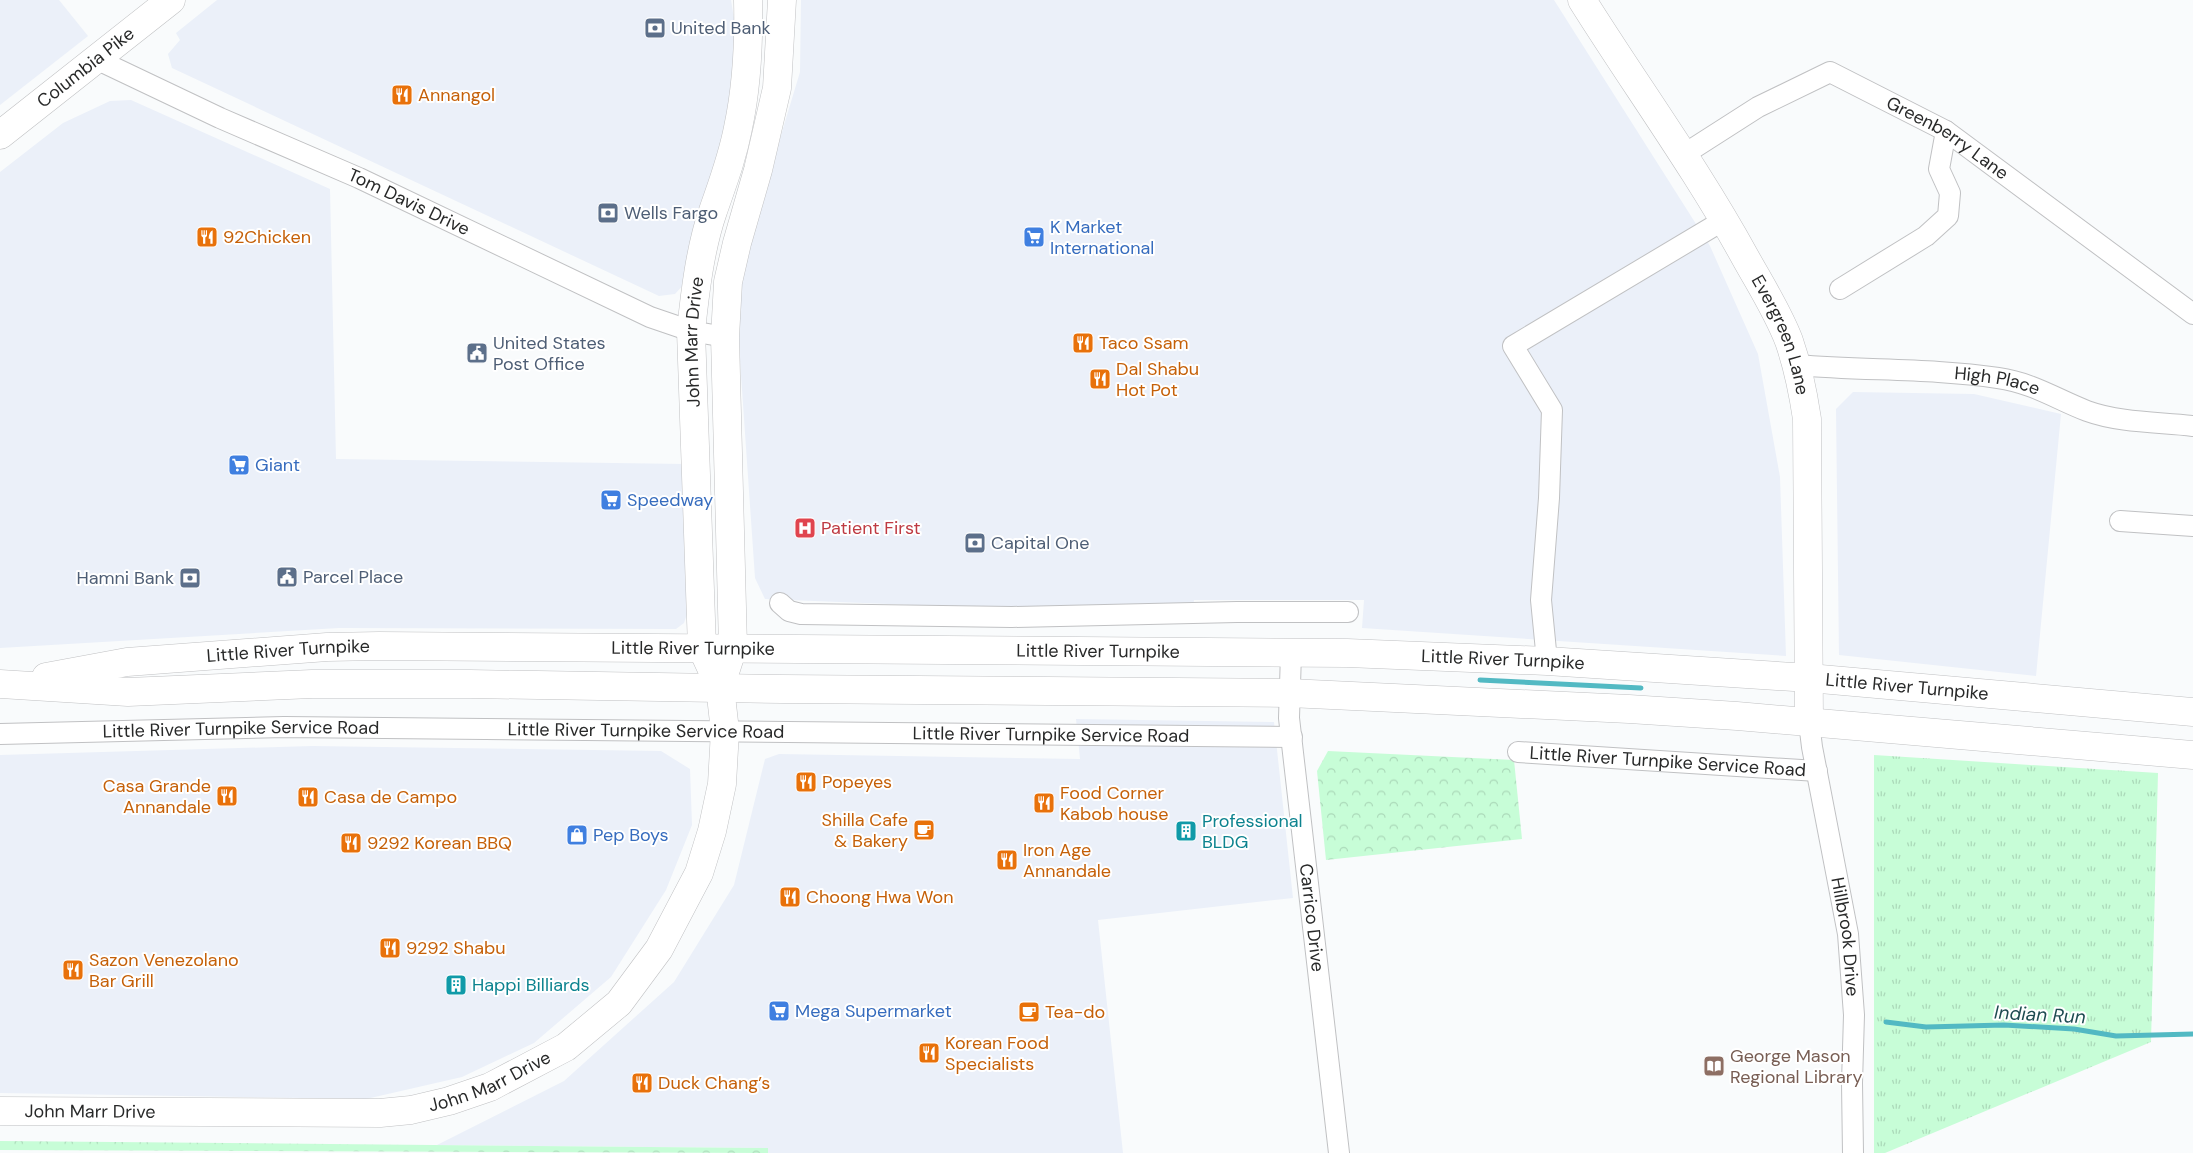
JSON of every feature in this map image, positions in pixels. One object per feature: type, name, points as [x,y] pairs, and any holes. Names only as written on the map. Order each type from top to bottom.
[{"type":"main road","name":"Columbia Pike","points":[[0,135],[171,0]]},
{"type":"main road","name":"John Marr Drive","points":[[0,1112],[380,1113],[411,1110],[449,1101],[490,1086],[566,1048],[619,1003],[659,949],[699,873],[706,855],[722,784],[725,732],[720,687],[702,648],[691,331],[706,237],[713,211],[727,174],[745,91],[749,42],[748,0]]},
{"type":"main road","name":"John Marr Drive","points":[[720,687],[733,647],[725,337],[730,272],[736,243],[758,170],[777,88],[782,0]]},
{"type":"main road","name":"Evergreen Lane","points":[[1582,0],[1724,220],[1775,313],[1788,340],[1796,365],[1803,388],[1807,419],[1809,722]]},
{"type":"main road","name":"Little River Turnpike","points":[[2,684],[126,662],[327,647],[447,645],[1291,653],[1546,661],[1809,678],[2193,712]]},
{"type":"main road","points":[[312,684],[421,665],[438,659],[447,645]]},
{"type":"main road","name":"Little River Turnpike","points":[[2,684],[128,692],[312,684],[470,684],[1289,694],[1629,709],[2193,754]]},
{"type":"street","name":"Tom Davis Drive","points":[[96,59],[220,118],[359,178],[650,317],[691,331],[725,337]]},
{"type":"street","name":"Greenberry Lane","points":[[1683,155],[1758,107],[1830,72],[1946,131],[2193,314]]},
{"type":"street","points":[[1840,289],[1926,236],[1948,216],[1950,193],[1939,169],[1946,131]]},
{"type":"street","points":[[1546,661],[1541,600],[1549,498],[1552,410],[1513,346],[1724,220]]},
{"type":"street","name":"High Place","points":[[1796,365],[1924,370],[1999,378],[2024,383],[2058,396],[2087,411],[2107,417],[2193,426]]},
{"type":"street","points":[[2120,521],[2193,526]]},
{"type":"street","points":[[780,603],[788,611],[794,613],[820,614],[1012,617],[1237,612],[1348,612]]},
{"type":"street","name":"Carrico Drive","points":[[1291,653],[1289,694],[1292,737],[1339,1153]]},
{"type":"street","name":"Hillbrook Drive","points":[[1809,722],[1848,934],[1853,982],[1853,1153]]},
{"type":"street","name":"Little River Turnpike Service Road","points":[[0,734],[276,728],[1292,737]]},
{"type":"street","name":"Little River Turnpike Service Road","points":[[1518,752],[1817,771]]},
{"type":"shaded area","points":[[0,0],[59,0],[88,36],[0,105]]},
{"type":"shaded area","points":[[217,0],[731,0],[736,31],[735,125],[686,282],[675,294],[659,296],[172,68],[168,54],[180,40],[176,33]]},
{"type":"shaded area","points":[[801,0],[1554,0],[1710,246],[1758,354],[1780,477],[1786,656],[1362,628],[1364,600],[1194,600],[1192,619],[1037,610],[765,599],[755,578],[735,288],[800,72]]},
{"type":"shaded area","points":[[131,100],[330,189],[336,459],[685,464],[687,614],[684,623],[676,629],[339,628],[0,648],[0,172],[63,123],[110,101]]},
{"type":"shaded area","points":[[1853,392],[1974,394],[2061,414],[2036,676],[1839,655],[1836,409]]},
{"type":"shaded area","points":[[1076,719],[1274,722],[1293,898],[1098,920],[1123,1153],[768,1153],[768,1148],[437,1145],[564,1081],[674,982],[734,885],[765,759],[779,754],[1080,759]]},
{"type":"shaded area","points":[[312,746],[661,751],[690,769],[692,825],[666,890],[611,977],[534,1043],[462,1077],[366,1099],[0,1093],[0,755]]},
{"type":"green space","points":[[1328,751],[1514,760],[1522,839],[1326,860],[1317,771]]},
{"type":"green space","points":[[1874,755],[2158,773],[2151,1042],[1885,1153],[1874,1153]]},
{"type":"green space","points":[[0,1141],[768,1148],[768,1153],[0,1150]]},
{"type":"waterway","points":[[1480,680],[1641,688]]},
{"type":"waterway","name":"Indian Run","points":[[1886,1022],[1926,1027],[2004,1025],[2074,1029],[2116,1036],[2193,1034]]},
{"type":"place","name":"United Bank","points":[[655,28]]},
{"type":"place","name":"Annangol","points":[[402,95]]},
{"type":"place","name":"Wells Fargo","points":[[608,213]]},
{"type":"place","name":"92Chicken","points":[[207,237]]},
{"type":"place","name":"K Market International","points":[[1034,237]]},
{"type":"place","name":"Taco Ssam","points":[[1083,343]]},
{"type":"place","name":"United States Post Office","points":[[477,353]]},
{"type":"place","name":"Dal Shabu Hot Pot","points":[[1100,379]]},
{"type":"place","name":"Giant","points":[[239,465]]},
{"type":"place","name":"Speedway","points":[[611,500]]},
{"type":"place","name":"Patient First","points":[[805,528]]},
{"type":"place","name":"Capital One","points":[[975,543]]},
{"type":"place","name":"Parcel Place","points":[[287,577]]},
{"type":"place","name":"Hamni Bank","points":[[190,578]]},
{"type":"place","name":"Popeyes","points":[[806,782]]},
{"type":"place","name":"Casa Grande Annandale","points":[[227,796]]},
{"type":"place","name":"Casa de Campo","points":[[308,797]]},
{"type":"place","name":"Food Corner Kabob house","points":[[1044,803]]},
{"type":"place","name":"Shilla Cafe & Bakery","points":[[924,830]]},
{"type":"place","name":"Professional BLDG","points":[[1186,831]]},
{"type":"place","name":"Pep Boys","points":[[577,835]]},
{"type":"place","name":"9292 Korean BBQ","points":[[351,843]]},
{"type":"place","name":"Iron Age Annandale","points":[[1007,860]]},
{"type":"place","name":"Choong Hwa Won","points":[[790,897]]},
{"type":"place","name":"9292 Shabu","points":[[390,948]]},
{"type":"place","name":"Sazon Venezolano Bar Grill","points":[[73,970]]},
{"type":"place","name":"Happi Billiards","points":[[456,985]]},
{"type":"place","name":"Mega Supermarket","points":[[779,1011]]},
{"type":"place","name":"Tea-do","points":[[1029,1012]]},
{"type":"place","name":"Korean Food Specialists","points":[[929,1053]]},
{"type":"place","name":"George Mason Regional Library","points":[[1714,1066]]},
{"type":"place","name":"Duck Chang’s","points":[[642,1083]]}]
